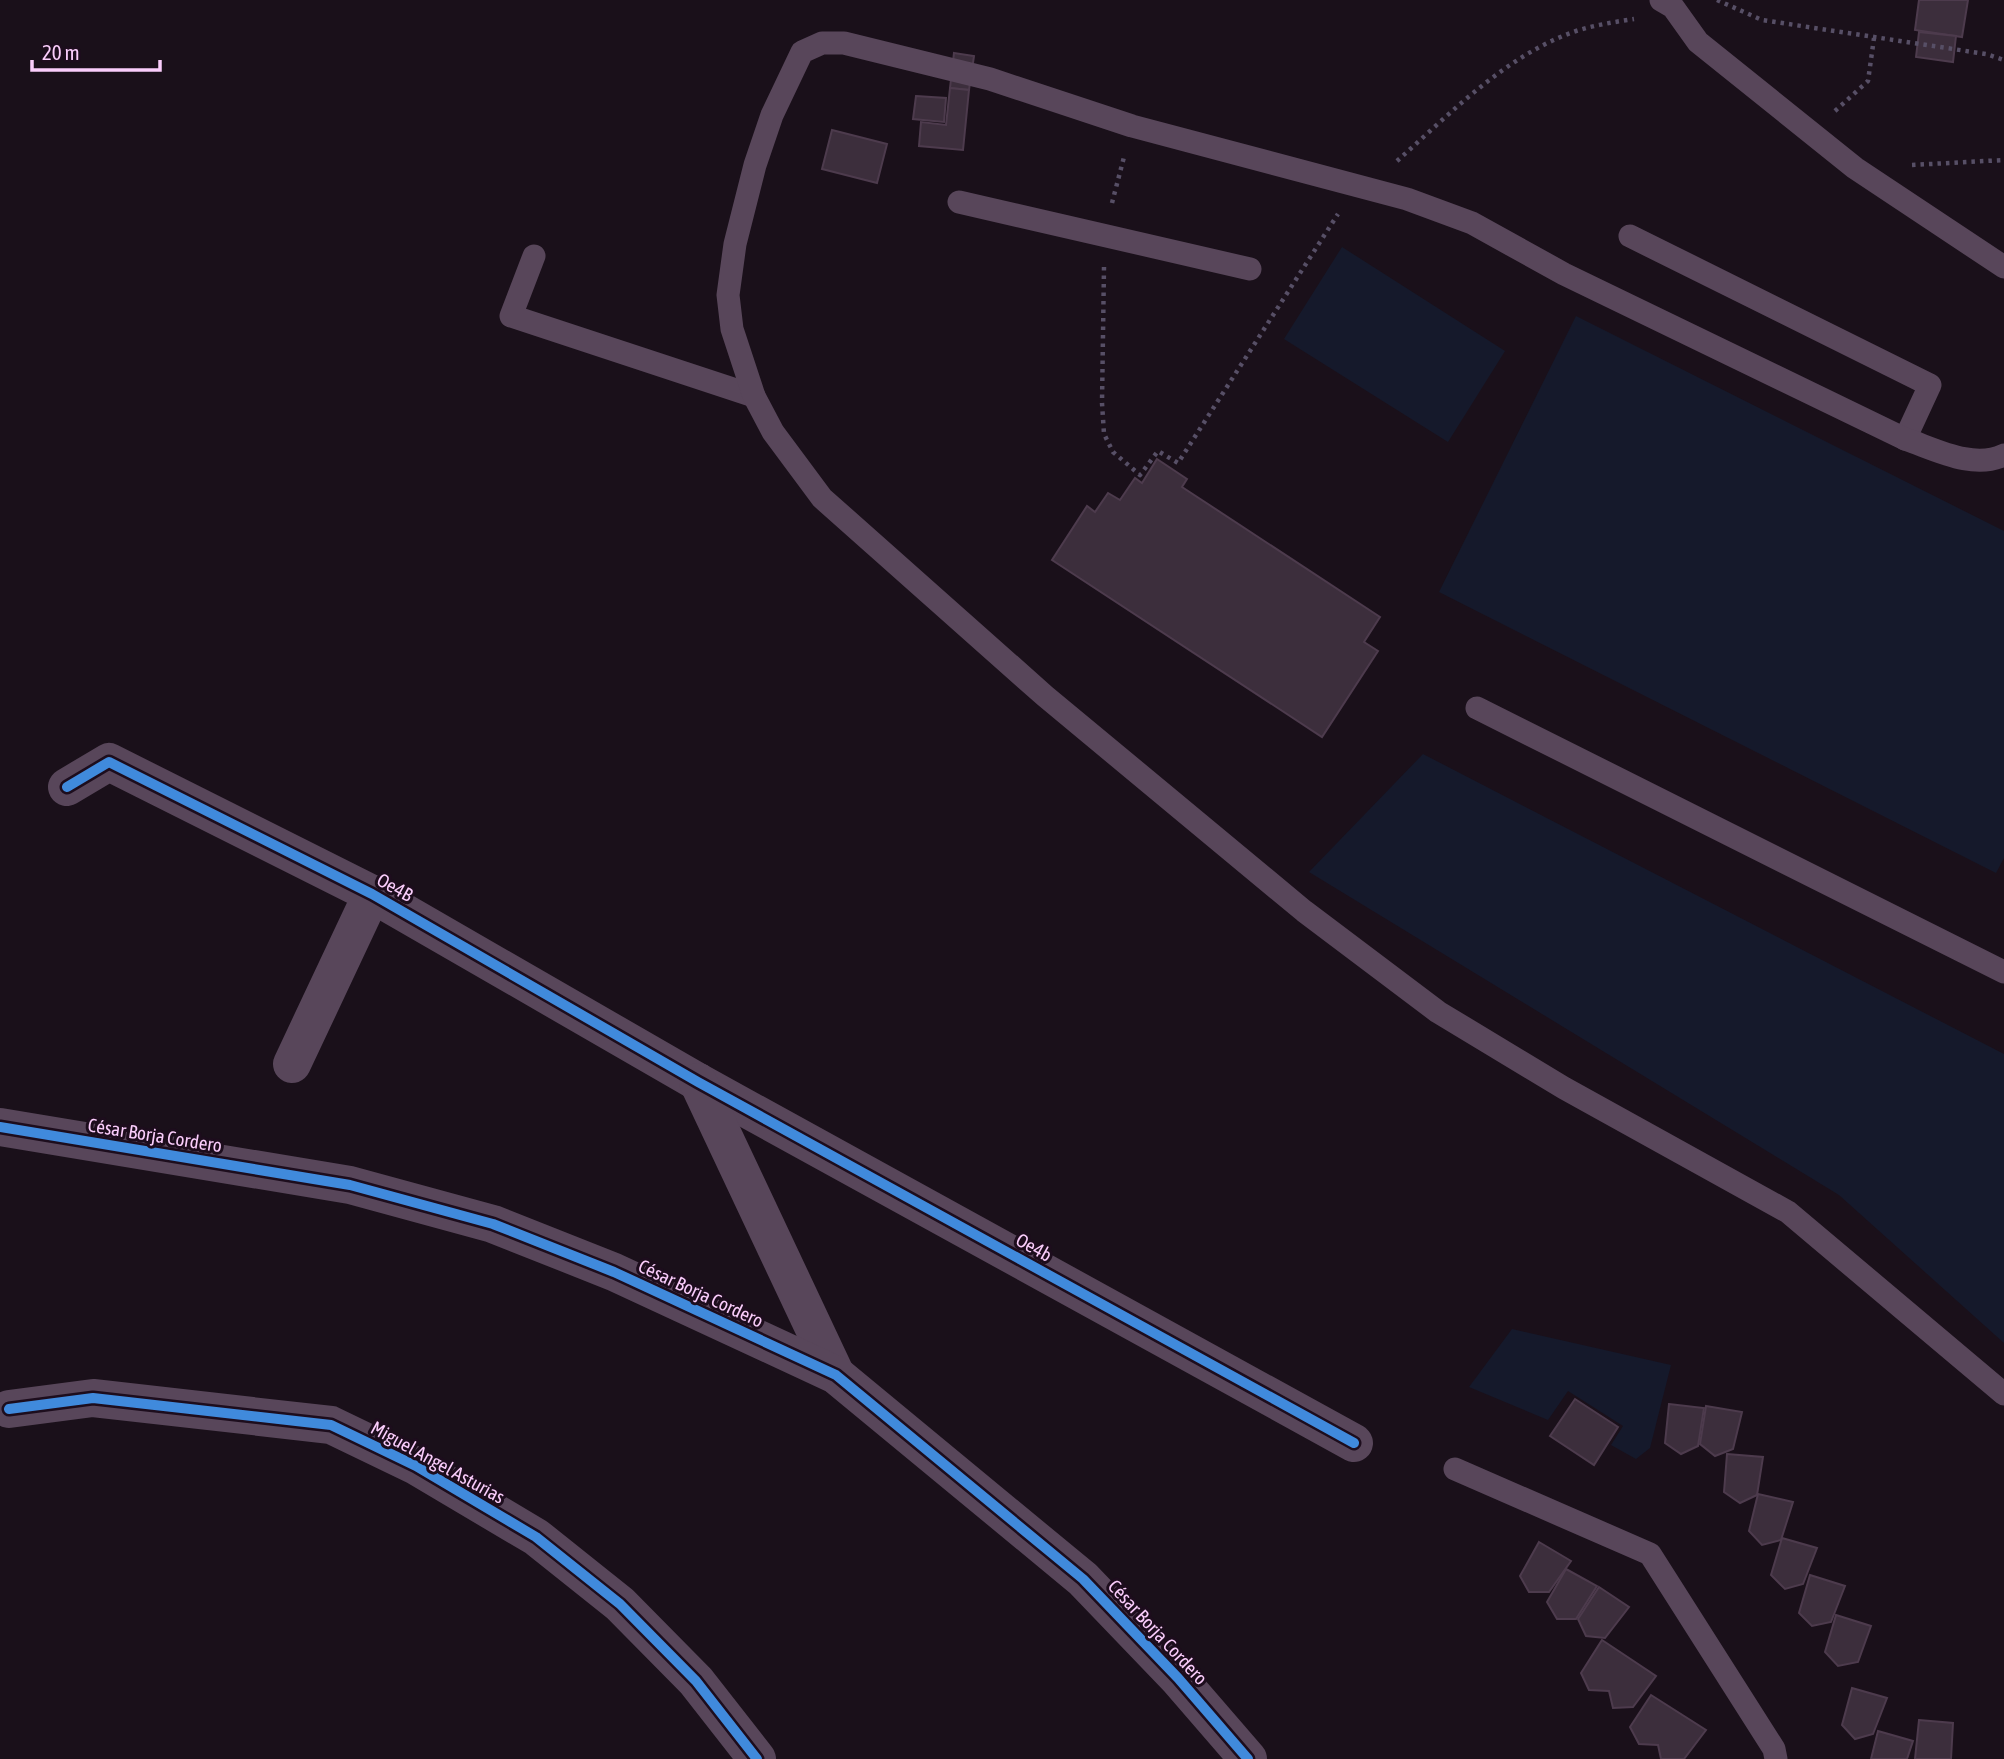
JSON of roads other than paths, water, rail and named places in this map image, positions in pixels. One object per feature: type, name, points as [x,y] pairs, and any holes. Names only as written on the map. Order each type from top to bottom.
[{"type":"street","name":"Oe4B","points":[[67,787],[109,762],[373,894],[698,1082]]},
{"type":"street","points":[[292,1064],[373,894]]},
{"type":"street","points":[[698,1082],[836,1375]]},
{"type":"street","name":"Oe4b","points":[[698,1082],[1354,1443]]},
{"type":"street","name":"César Borja Cordero","points":[[0,1127],[350,1185],[494,1224],[614,1272],[836,1375],[1083,1579],[1178,1678],[1248,1759]]},
{"type":"street","name":"Miguel Angel Asturias","points":[[9,1409],[93,1398],[331,1425],[416,1466],[536,1536],[620,1604],[639,1623],[696,1681],[757,1759]]},
{"type":"lane","points":[[1661,0],[1673,7],[1698,42],[1855,168],[2004,267]]},
{"type":"lane","points":[[2004,456],[1990,462],[1963,459],[1905,439],[1564,274],[1472,223],[1407,199],[1132,126],[990,79],[844,43],[822,43],[802,52],[772,115],[735,244],[727,295],[732,329],[754,396],[774,432],[822,498],[1045,696],[1304,911],[1438,1012],[1564,1088],[1788,1212],[2004,1394]]},
{"type":"lane","points":[[959,202],[1250,269]]},
{"type":"lane","points":[[1630,236],[1930,385],[1905,439]]},
{"type":"lane","points":[[534,256],[511,316],[754,396]]},
{"type":"lane","points":[[1477,708],[2003,970]]},
{"type":"lane","points":[[1455,1469],[1650,1554],[1774,1749],[1776,1759]]}]
